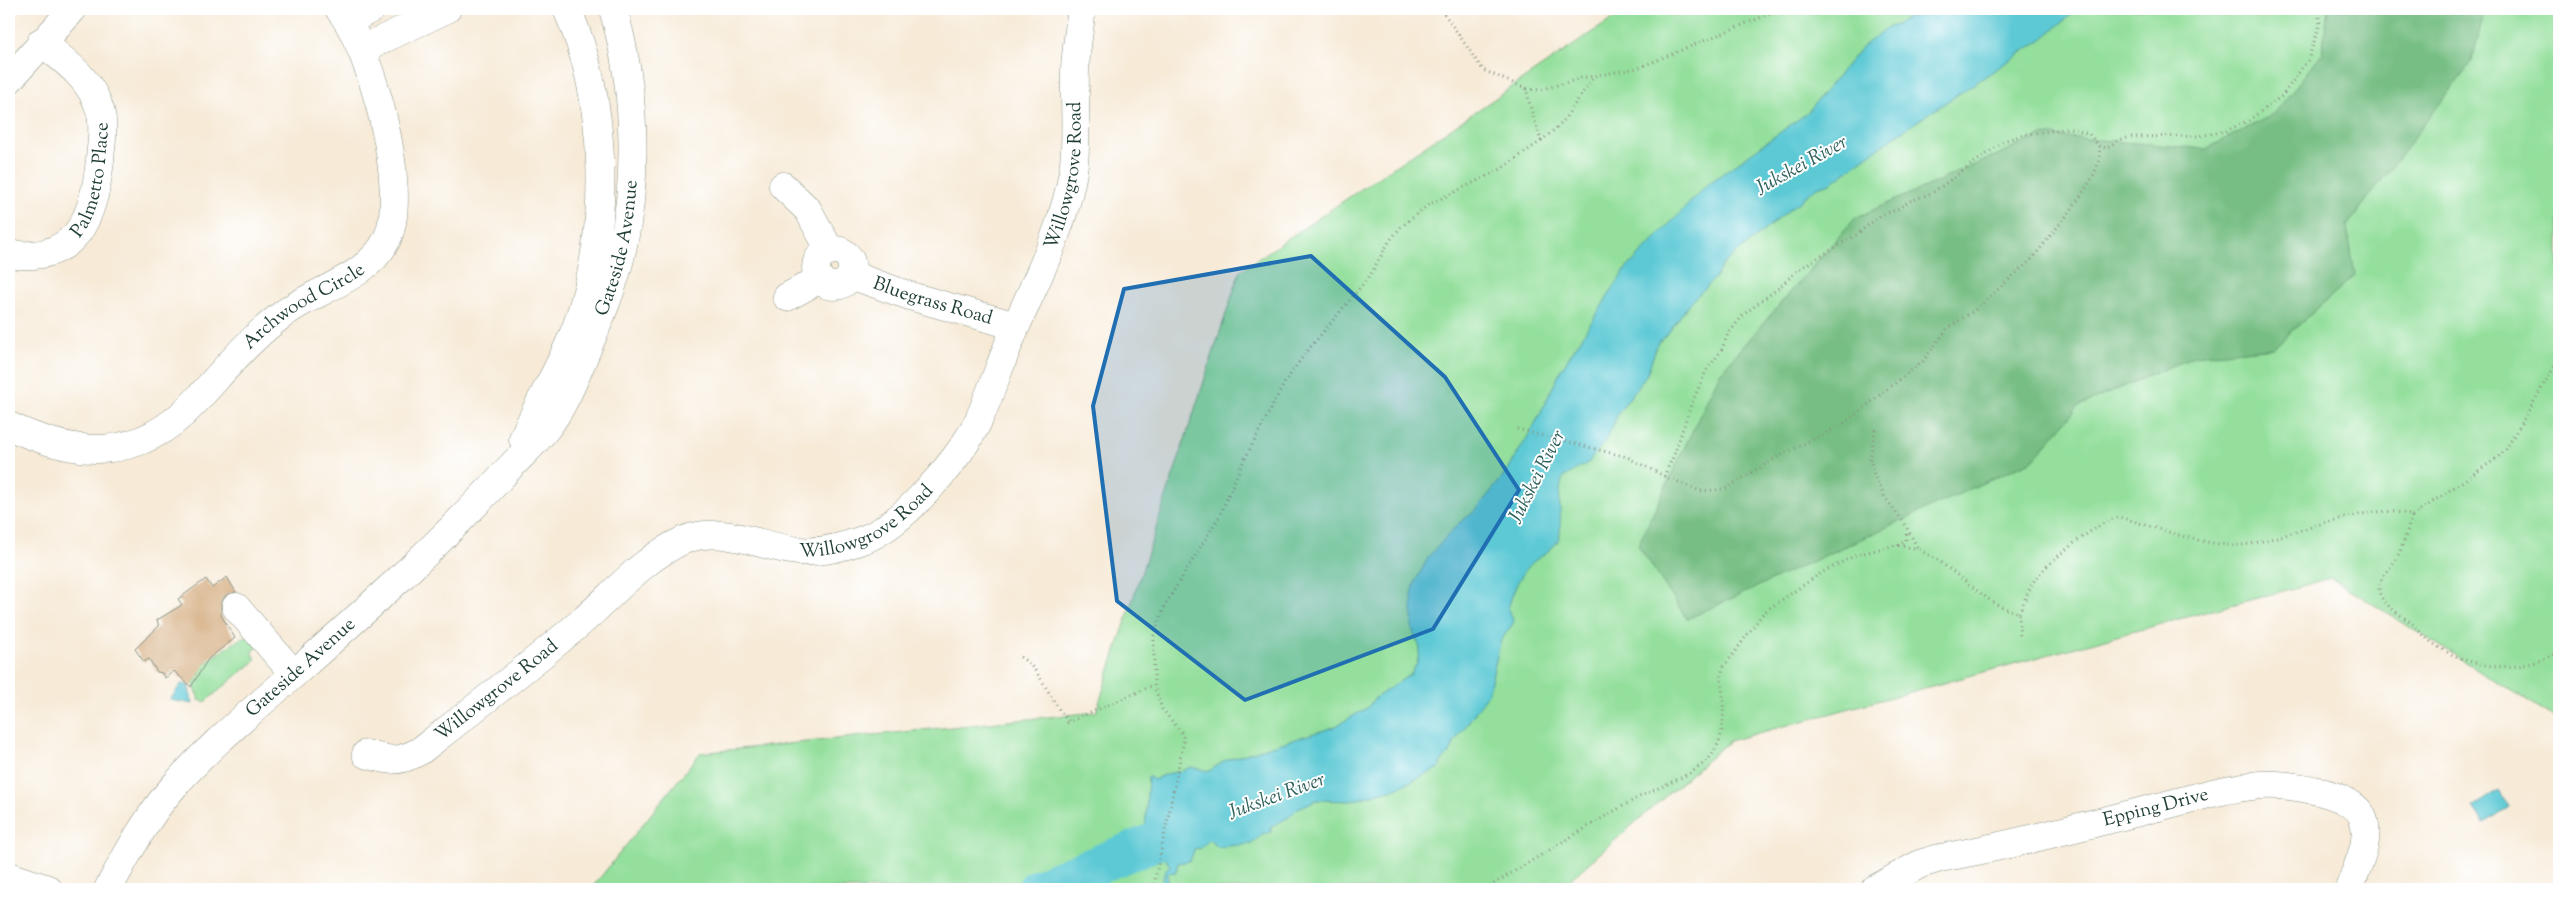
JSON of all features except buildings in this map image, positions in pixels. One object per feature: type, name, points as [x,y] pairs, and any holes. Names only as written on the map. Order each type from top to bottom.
[{"type":"street","points":[[9,80],[40,42],[73,9]]},
{"type":"street","points":[[362,48],[447,9]]},
{"type":"street","name":"Gateside Avenue","points":[[515,462],[529,424],[578,321],[592,261],[597,228],[600,181],[594,92],[584,54],[567,9]]},
{"type":"street","name":"Gateside Avenue","points":[[108,889],[145,827],[174,786],[211,748],[434,545],[548,427],[568,392],[597,326],[622,252],[630,209],[630,113],[627,70],[613,9]]},
{"type":"street","name":"Willowgrove Road","points":[[366,754],[389,761],[405,759],[420,751],[551,648],[612,596],[648,561],[666,548],[687,539],[706,534],[729,535],[796,551],[818,552],[865,539],[887,528],[901,517],[941,473],[966,441],[979,420],[1016,326],[1049,255],[1071,179],[1075,138],[1075,71],[1082,9]]},
{"type":"street","name":"Archwood Circle","points":[[9,426],[56,444],[83,450],[117,448],[151,436],[173,422],[194,403],[232,359],[266,327],[284,313],[361,269],[378,253],[388,238],[394,215],[395,190],[392,160],[353,13]]},
{"type":"street","name":"Palmetto Place","points":[[9,254],[39,255],[71,239],[84,226],[98,180],[102,129],[101,111],[91,90],[76,70],[40,42]]},
{"type":"street","points":[[783,186],[808,210],[830,251]]},
{"type":"street","points":[[836,250],[848,257],[852,269],[848,281],[836,286],[830,286],[820,279],[816,266],[824,254],[830,251],[836,250]]},
{"type":"street","name":"Bluegrass Road","points":[[851,275],[910,296],[1016,326]]},
{"type":"street","points":[[787,297],[820,279]]},
{"type":"street","points":[[236,607],[294,674]]},
{"type":"street","name":"Epping Drive","points":[[1875,889],[1920,864],[1940,858],[2068,830],[2221,791],[2263,785],[2340,796],[2362,815],[2366,830],[2364,842],[2349,889]]},
{"type":"street","points":[[9,876],[48,889]]},
{"type":"path","points":[[1441,9],[1483,70],[1527,89],[1540,90],[1638,68],[1781,9]]},
{"type":"path","points":[[1664,476],[1706,371],[1721,351],[1728,334],[1744,314],[1781,286],[1799,269],[1856,235],[1881,215],[1896,210],[1910,200],[1932,193],[2006,140],[2027,134],[2070,128],[2089,134],[2099,146],[2106,148],[2119,140],[2132,137],[2199,136],[2226,130],[2249,120],[2282,96],[2308,60],[2320,24],[2318,9]]},
{"type":"path","points":[[1153,889],[1184,740],[1182,733],[1162,709],[1154,685],[1154,636],[1165,606],[1219,517],[1255,439],[1286,382],[1304,355],[1351,301],[1401,227],[1428,205],[1501,169],[1541,141],[1561,124],[1594,77]]},
{"type":"path","points":[[1527,89],[1526,96],[1532,107],[1541,141]]},
{"type":"path","points":[[1518,429],[1627,457],[1664,476],[1700,491],[1725,489],[1779,456],[1842,425],[1924,361],[1948,328],[1975,310],[2032,259],[2071,210],[2093,178],[2100,159],[2099,146]]},
{"type":"path","points":[[2559,359],[2506,449],[2498,458],[2412,516],[2398,557],[2381,580],[2379,590],[2383,599],[2393,609],[2436,646],[2473,663],[2497,666],[2524,664],[2540,660],[2559,651]]},
{"type":"path","points":[[1875,429],[1870,459],[1874,475],[1894,512],[1906,526],[1918,550]]},
{"type":"path","points":[[2020,639],[2019,613],[2032,585],[2042,571],[2099,525],[2113,518],[2119,517],[2203,540],[2233,545],[2253,543],[2375,513],[2394,510],[2412,516]]},
{"type":"path","points":[[1898,546],[1906,540],[1906,526]]},
{"type":"path","points":[[1486,889],[1634,800],[1697,769],[1712,755],[1721,736],[1723,704],[1721,675],[1723,668],[1764,612],[1838,564],[1856,555],[1898,546],[1918,550],[1938,561],[1998,605],[2019,613]]},
{"type":"path","points":[[1020,657],[1029,662],[1051,699],[1069,723],[1134,692],[1154,685]]},
{"type":"highlighted area","points":[[1311,256],[1445,377],[1519,490],[1433,629],[1245,700],[1117,601],[1093,406],[1124,289]]},
{"type":"green space","points":[[1627,9],[2559,9],[2559,720],[2331,578],[1729,741],[1559,889],[591,889],[700,753],[1096,712],[1240,271]]},
{"type":"green space","points":[[2328,9],[2485,9],[2472,61],[2347,226],[2355,275],[2273,348],[2194,356],[2079,406],[2033,460],[1687,619],[1638,545],[1720,373],[1855,218],[2042,135],[2206,149],[2274,114],[2322,53]]},
{"type":"green space","points":[[250,636],[258,647],[252,652],[256,660],[205,702],[199,700],[193,682],[200,675],[198,668],[238,640]]},
{"type":"water","points":[[1925,9],[2078,9],[2042,39],[1895,136],[1831,183],[1817,187],[1723,264],[1715,278],[1689,304],[1666,336],[1658,342],[1647,374],[1619,412],[1606,440],[1589,462],[1563,478],[1560,494],[1560,530],[1557,542],[1528,567],[1517,584],[1508,609],[1514,622],[1501,640],[1488,694],[1455,741],[1450,753],[1441,762],[1439,768],[1397,788],[1351,801],[1317,800],[1298,808],[1289,817],[1271,827],[1272,832],[1262,834],[1252,844],[1218,847],[1209,840],[1200,849],[1195,848],[1190,861],[1178,863],[1176,872],[1167,873],[1169,889],[1161,889],[1165,870],[1170,866],[1163,855],[1149,857],[1149,854],[1144,854],[1148,776],[1154,780],[1190,767],[1209,771],[1226,760],[1334,727],[1367,708],[1375,698],[1411,674],[1417,663],[1420,648],[1412,629],[1412,594],[1415,582],[1429,556],[1459,523],[1475,511],[1506,473],[1534,426],[1562,368],[1625,270],[1708,184],[1807,113],[1861,48],[1884,30]]},
{"type":"water","points":[[181,684],[188,685],[193,704],[170,700]]},
{"type":"water","points":[[2499,790],[2509,806],[2484,823],[2473,807]]},
{"type":"waterway","name":"Jukskei River","points":[[1037,889],[1194,826]]}]
